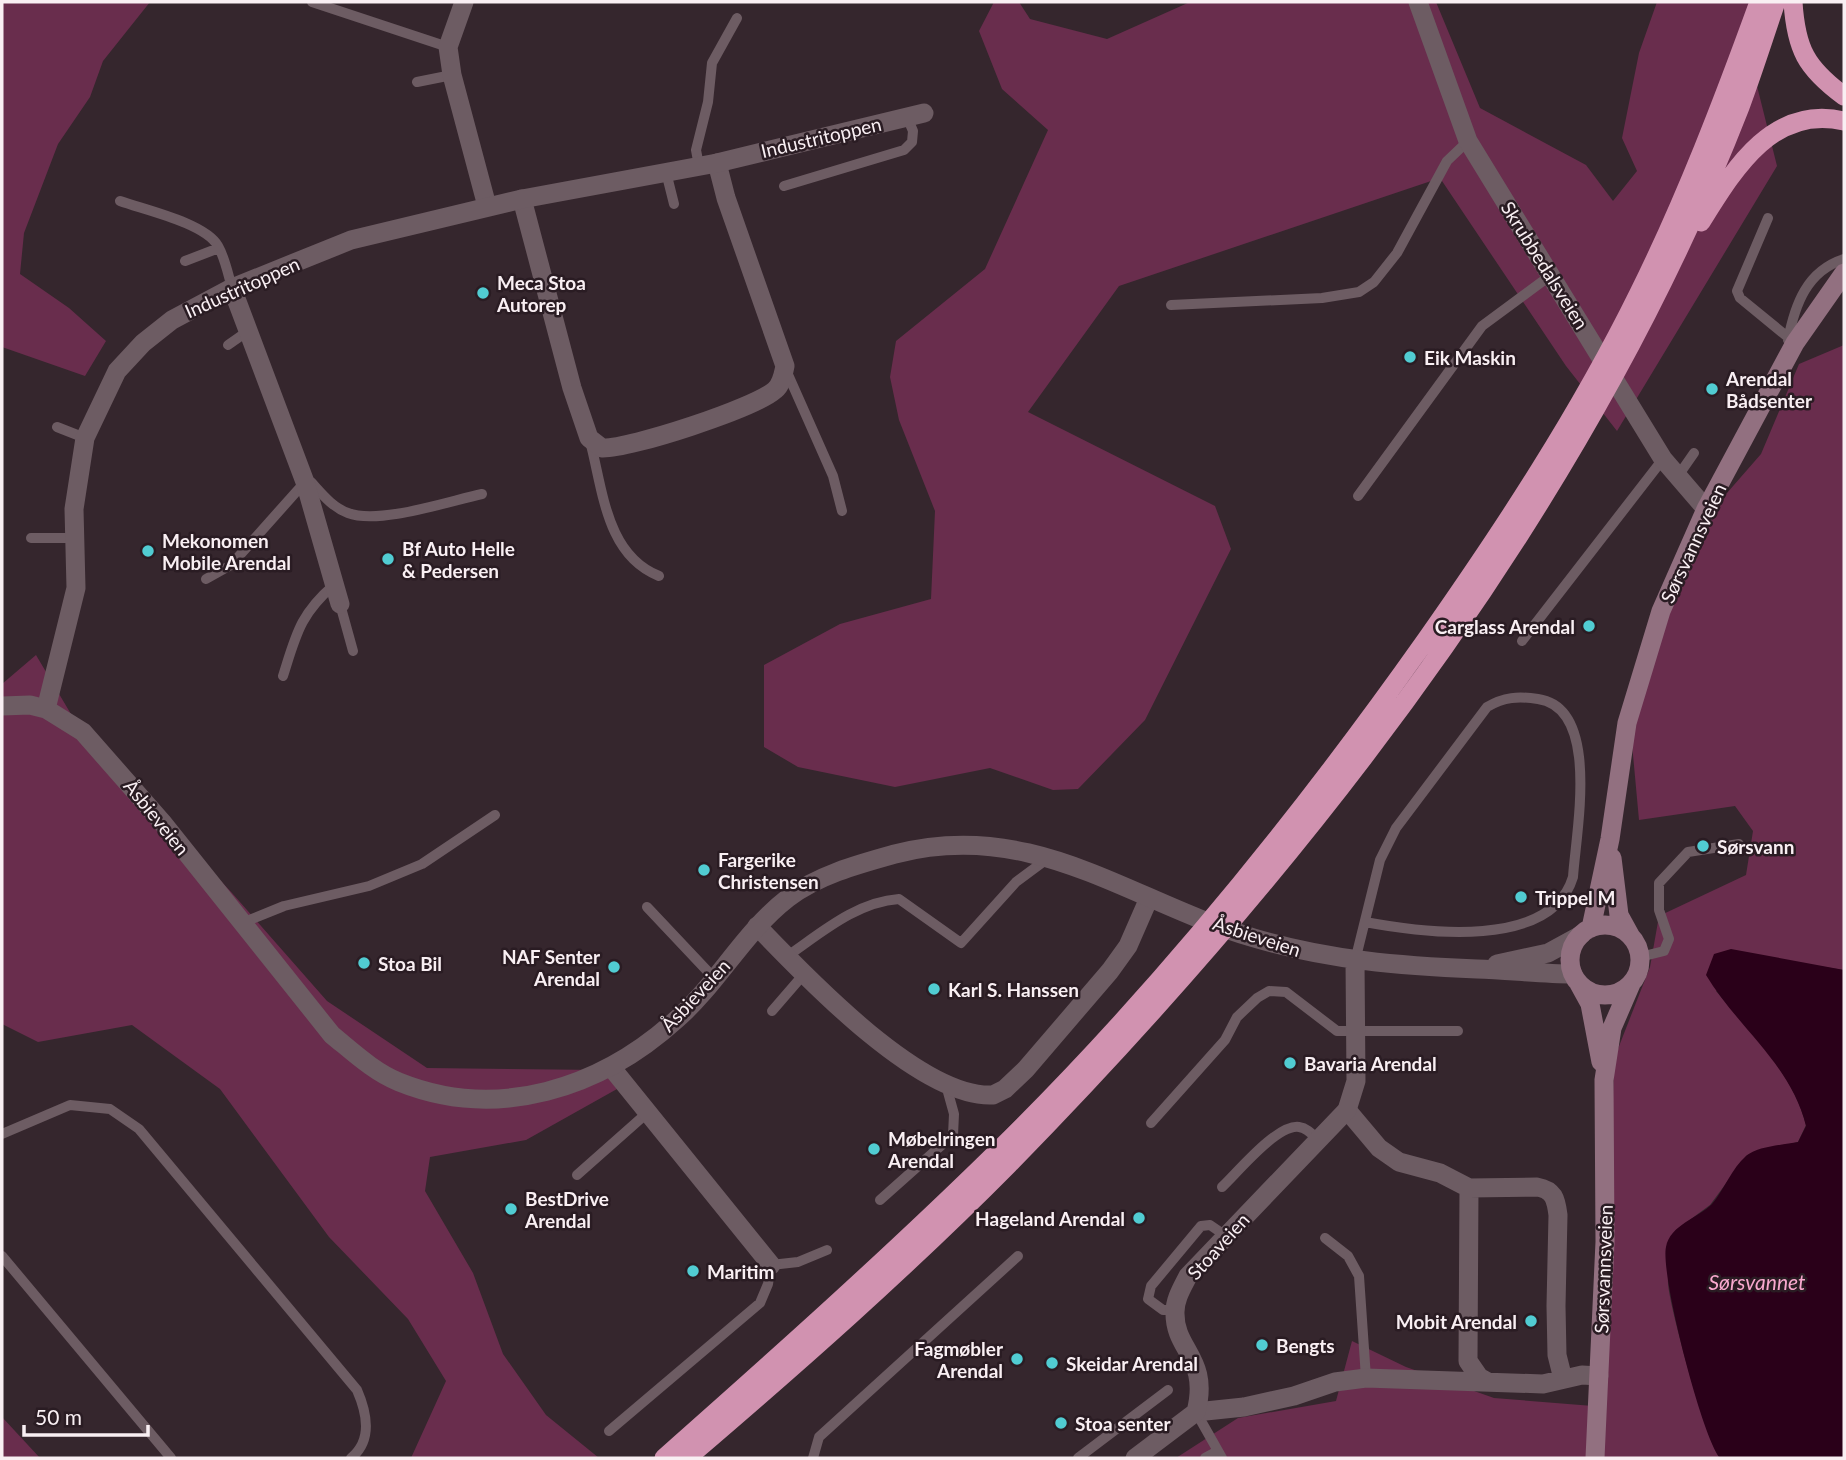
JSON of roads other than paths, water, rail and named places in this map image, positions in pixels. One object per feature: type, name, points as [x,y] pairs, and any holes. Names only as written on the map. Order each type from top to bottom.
[{"type":"highway","points":[[1644,300],[1759,2]]},
{"type":"highway","points":[[687,1458],[819,1345],[1006,1167],[1363,758],[1507,554],[1644,300],[1740,106],[1776,2]]},
{"type":"highway","points":[[1793,2],[1795,32],[1802,54],[1818,77],[1844,96]]},
{"type":"highway","points":[[1644,300],[1737,164],[1779,130],[1792,123],[1818,119],[1844,121]]},
{"type":"highway","points":[[664,1458],[814,1325],[1000,1149],[1206,938]]},
{"type":"main road","name":"Sørsvannsveien","points":[[1586,931],[1610,839],[1620,757],[1635,692],[1661,611],[1706,509],[1792,341],[1844,273]]},
{"type":"main road","name":"Sørsvannsveien","points":[[1610,839],[1619,915],[1630,936]]},
{"type":"main road","points":[[1612,926],[1630,936],[1640,957],[1640,967],[1631,984],[1610,995],[1588,991],[1576,979],[1571,953],[1586,931],[1612,926]]},
{"type":"main road","name":"Sørsvannsveien","points":[[1576,979],[1590,1004],[1604,1080]]},
{"type":"main road","name":"Sørsvannsveien","points":[[1595,1458],[1605,1242],[1604,1080],[1612,1028],[1631,984]]},
{"type":"street","points":[[464,2],[448,47],[452,75],[487,206]]},
{"type":"street","name":"Skrubbedalsveien","points":[[1418,2],[1468,141],[1663,459],[1706,509]]},
{"type":"street","name":"Industritoppen","points":[[46,709],[76,588],[77,472],[85,438],[117,371],[143,343],[172,320],[232,288],[351,240],[487,206],[708,165],[916,115]]},
{"type":"street","points":[[522,199],[572,388],[589,438],[602,448],[614,448],[679,430],[768,396],[778,388],[785,366],[726,198],[708,165]]},
{"type":"street","points":[[232,288],[305,482],[340,604]]},
{"type":"street","name":"Åsbieveien","points":[[2,706],[30,705],[66,719],[106,755],[332,1035],[365,1062],[397,1082],[434,1092],[500,1098],[537,1095],[576,1085],[648,1043],[680,1017],[757,926],[790,895],[828,876],[900,853],[967,844],[999,846],[1050,857],[1076,865],[1149,898],[1250,937],[1355,961],[1576,979]]},
{"type":"street","points":[[757,926],[786,957],[903,1062],[945,1085],[985,1096],[1005,1089],[1110,971],[1128,946],[1149,898]]},
{"type":"street","name":"Åsbieveien","points":[[1476,969],[1548,953],[1586,931]]},
{"type":"street","points":[[1355,961],[1356,1081],[1347,1110],[1379,1148],[1399,1162],[1440,1173],[1469,1188],[1537,1188],[1548,1189],[1554,1195],[1558,1215],[1557,1355],[1563,1380]]},
{"type":"street","points":[[611,1067],[771,1265]]},
{"type":"street","name":"Stoaveien","points":[[1175,1310],[1188,1276],[1347,1110]]},
{"type":"street","points":[[1469,1188],[1468,1361],[1479,1377],[1488,1382]]},
{"type":"street","points":[[1175,1310],[1179,1330],[1201,1378],[1196,1412]]},
{"type":"street","points":[[1135,1458],[1196,1412],[1294,1396],[1335,1382],[1366,1378],[1543,1384],[1582,1375],[1599,1376]]},
{"type":"lane","points":[[312,2],[448,47]]},
{"type":"lane","points":[[708,165],[696,150],[708,102],[712,63],[737,18]]},
{"type":"lane","points":[[417,82],[452,75]]},
{"type":"lane","points":[[784,186],[904,150],[912,142],[916,115]]},
{"type":"lane","points":[[1171,305],[1322,298],[1359,292],[1374,282],[1397,253],[1447,161],[1468,141]]},
{"type":"lane","points":[[666,172],[674,204]]},
{"type":"lane","points":[[120,201],[198,228],[213,238],[232,288]]},
{"type":"lane","points":[[1768,218],[1737,291],[1740,298],[1792,341]]},
{"type":"lane","points":[[185,261],[219,248]]},
{"type":"lane","points":[[1792,341],[1793,312],[1802,294],[1819,272],[1844,260]]},
{"type":"lane","points":[[1358,496],[1482,326],[1551,275]]},
{"type":"lane","points":[[228,345],[248,331]]},
{"type":"lane","points":[[785,366],[833,476],[842,511]]},
{"type":"lane","points":[[57,427],[85,438]]},
{"type":"lane","points":[[589,438],[618,540],[640,569],[659,576]]},
{"type":"lane","points":[[1678,476],[1693,453]]},
{"type":"lane","points":[[1522,642],[1663,459]]},
{"type":"lane","points":[[206,579],[231,565],[305,482],[311,482],[332,506],[350,515],[360,516],[399,512],[482,494]]},
{"type":"lane","points":[[32,538],[75,538]]},
{"type":"lane","points":[[283,676],[297,633],[310,605],[334,584]]},
{"type":"lane","points":[[340,604],[352,651]]},
{"type":"lane","points":[[1355,961],[1380,860],[1396,828],[1487,707],[1501,699],[1518,697],[1546,701],[1565,711],[1573,725],[1581,759],[1573,877],[1568,893],[1556,908],[1519,926],[1478,930],[1397,928],[1365,922]]},
{"type":"lane","points":[[242,923],[284,906],[369,886],[422,864],[495,815]]},
{"type":"lane","points":[[1640,957],[1664,951],[1669,939],[1659,909],[1659,883],[1675,863],[1688,852],[1739,844]]},
{"type":"lane","points":[[786,957],[851,913],[877,901],[899,899],[961,943],[1016,882],[1050,857]]},
{"type":"lane","points":[[647,907],[713,977]]},
{"type":"lane","points":[[772,1011],[804,973]]},
{"type":"lane","points":[[1151,1123],[1225,1040],[1237,1017],[1257,998],[1269,991],[1286,992],[1337,1031],[1458,1031]]},
{"type":"lane","points":[[880,1200],[953,1135],[954,1114],[945,1085]]},
{"type":"lane","points":[[2,1134],[71,1105],[110,1109],[139,1129],[357,1390],[365,1408],[367,1434],[357,1453],[351,1458]]},
{"type":"lane","points":[[577,1175],[647,1113]]},
{"type":"lane","points":[[1222,1187],[1269,1140],[1289,1128],[1306,1129],[1317,1139]]},
{"type":"lane","points":[[1175,1310],[1154,1306],[1148,1299],[1150,1286],[1201,1226],[1210,1225],[1226,1236]]},
{"type":"lane","points":[[1325,1238],[1349,1256],[1359,1276],[1366,1378]]},
{"type":"lane","points":[[609,1431],[760,1303],[768,1284],[771,1265],[798,1262],[827,1250]]},
{"type":"lane","points":[[2,1256],[171,1458]]},
{"type":"lane","points":[[813,1458],[819,1437],[1018,1256]]},
{"type":"lane","points":[[1078,1458],[1168,1390]]},
{"type":"lane","points":[[1196,1412],[1220,1455],[1205,1458]]},
{"type":"water","name":"Sørsvannet","points":[[1731,949],[1844,970],[1844,1458],[1720,1458],[1712,1444],[1693,1389],[1676,1320],[1666,1263],[1666,1247],[1673,1233],[1712,1204],[1746,1156],[1764,1148],[1798,1142],[1806,1126],[1799,1104],[1776,1065],[1706,975],[1714,954]]},
{"type":"place","name":"Meca Stoa Autorep","points":[[483,293]]},
{"type":"place","name":"Eik Maskin","points":[[1410,357]]},
{"type":"place","name":"Arendal Bådsenter","points":[[1712,389]]},
{"type":"place","name":"Mekonomen Mobile Arendal","points":[[148,551]]},
{"type":"place","name":"Bf Auto Helle & Pedersen","points":[[388,559]]},
{"type":"place","name":"Carglass Arendal","points":[[1589,626]]},
{"type":"place","name":"Sørsvann","points":[[1703,846]]},
{"type":"place","name":"Fargerike Christensen","points":[[704,870]]},
{"type":"place","name":"Trippel M","points":[[1521,897]]},
{"type":"place","name":"Stoa Bil","points":[[364,963]]},
{"type":"place","name":"NAF Senter Arendal","points":[[614,967]]},
{"type":"place","name":"Karl S. Hanssen","points":[[934,989]]},
{"type":"place","name":"Bavaria Arendal","points":[[1290,1063]]},
{"type":"place","name":"Møbelringen Arendal","points":[[874,1149]]},
{"type":"place","name":"BestDrive Arendal","points":[[511,1209]]},
{"type":"place","name":"Hageland Arendal","points":[[1139,1218]]},
{"type":"place","name":"Maritim","points":[[693,1271]]},
{"type":"place","name":"Mobit Arendal","points":[[1531,1321]]},
{"type":"place","name":"Bengts","points":[[1262,1345]]},
{"type":"place","name":"Fagmøbler Arendal","points":[[1017,1359]]},
{"type":"place","name":"Skeidar Arendal","points":[[1052,1363]]},
{"type":"place","name":"Stoa senter","points":[[1061,1423]]}]
